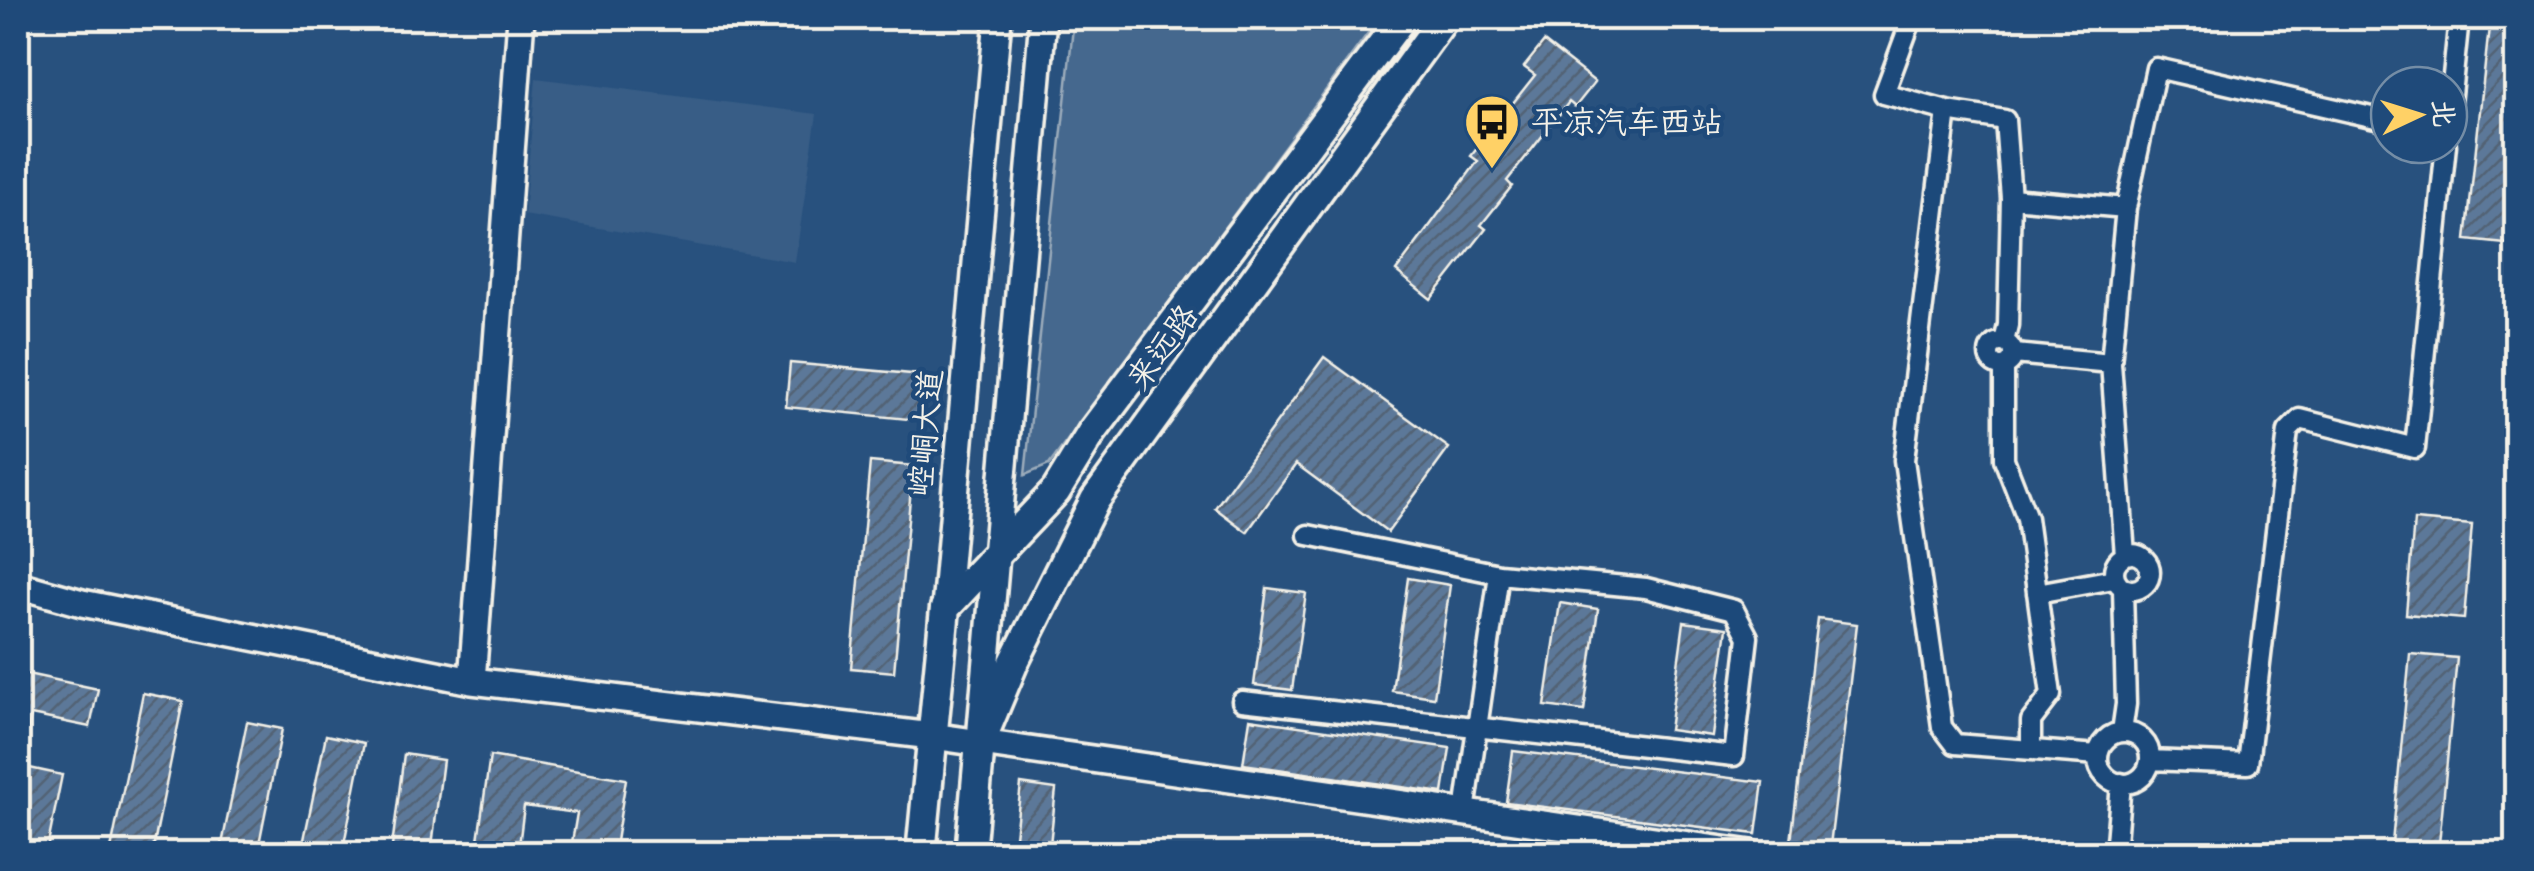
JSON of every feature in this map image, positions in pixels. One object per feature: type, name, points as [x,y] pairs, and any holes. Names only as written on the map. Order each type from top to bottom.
[{"type":"main road","points":[[472,681],[521,18]]},
{"type":"main road","name":"崆峒大道","points":[[921,854],[998,18]]},
{"type":"main road","points":[[970,854],[1044,18]]},
{"type":"main road","name":"来远路","points":[[945,608],[1056,491],[1092,432],[1402,18]]},
{"type":"main road","name":"来远路","points":[[980,743],[1013,664],[1095,500],[1444,18]]},
{"type":"main road","points":[[18,586],[82,603],[472,681],[932,736],[1752,854]]},
{"type":"street","points":[[1912,18],[1884,94],[1947,111],[2004,120],[2011,198],[2004,459],[2027,518],[2051,696],[2031,720],[2032,750]]},
{"type":"street","points":[[2454,65],[2459,18]]},
{"type":"street","points":[[2125,555],[2110,363],[2126,208],[2156,68],[2369,116]]},
{"type":"street","points":[[1947,111],[1904,460],[1942,727],[1955,744],[2098,755]]},
{"type":"street","points":[[2150,760],[2248,764],[2288,431],[2300,419],[2415,448],[2444,165]]},
{"type":"street","points":[[2011,198],[2126,208]]},
{"type":"street","points":[[2007,354],[2110,363]]},
{"type":"street","points":[[1242,701],[1734,756],[1748,637],[1734,610],[1646,588],[1499,574],[1308,535]]},
{"type":"street","points":[[2037,592],[2119,584],[2144,586],[2150,573],[2140,556],[2125,555],[2115,564],[2119,584],[2126,704],[2122,732]]},
{"type":"street","points":[[1464,812],[1499,574]]},
{"type":"street","points":[[2122,732],[2146,743],[2150,760],[2137,781],[2121,784],[2106,777],[2098,755],[2106,739],[2122,732]]},
{"type":"street","points":[[2115,854],[2121,784]]},
{"type":"shaded area","points":[[1074,18],[1379,18],[1049,465],[1025,475]]},
{"type":"shaded area","points":[[536,78],[817,114],[795,262],[524,215]]},
{"type":"building","points":[[2490,18],[2516,18],[2516,245],[2466,240]]},
{"type":"building","name":"平凉汽车西站","points":[[1544,42],[1595,82],[1575,107],[1569,102],[1507,181],[1512,186],[1481,225],[1486,229],[1431,299],[1396,271],[1478,161],[1471,156],[1535,75],[1524,67]]},
{"type":"building","points":[[1324,357],[1449,448],[1388,532],[1296,464],[1247,532],[1215,508]]},
{"type":"building","points":[[790,363],[922,375],[918,420],[786,407]]},
{"type":"building","points":[[870,462],[913,466],[894,672],[851,668]]},
{"type":"building","points":[[2414,520],[2472,525],[2464,619],[2406,614]]},
{"type":"building","points":[[1408,578],[1450,585],[1434,697],[1392,691]]},
{"type":"building","points":[[1267,588],[1306,593],[1292,690],[1254,685]]},
{"type":"building","points":[[1560,603],[1598,609],[1584,711],[1545,706]]},
{"type":"building","points":[[1818,619],[1857,624],[1829,854],[1790,850]]},
{"type":"building","points":[[1684,622],[1727,628],[1712,736],[1669,730]]},
{"type":"building","points":[[2410,654],[2457,658],[2438,854],[2391,854]]},
{"type":"building","points":[[18,672],[98,689],[90,727],[31,715],[25,745],[18,744]]},
{"type":"building","points":[[143,693],[183,701],[152,854],[110,854]]},
{"type":"building","points":[[1250,719],[1450,748],[1443,793],[1243,764]]},
{"type":"building","points":[[247,722],[282,729],[257,854],[220,854]]},
{"type":"building","points":[[326,735],[364,743],[342,854],[301,854]]},
{"type":"building","points":[[1513,751],[1763,782],[1756,834],[1506,802]]},
{"type":"building","points":[[404,754],[443,760],[431,854],[391,854]]},
{"type":"building","points":[[490,756],[626,779],[614,854],[570,854],[577,813],[524,806],[518,854],[476,854]]},
{"type":"building","points":[[25,767],[62,775],[46,854],[18,854],[18,803]]},
{"type":"building","points":[[1021,784],[1056,789],[1049,854],[1013,854]]},
{"type":"place","name":"平凉汽车西站","points":[[1492,171]]}]
